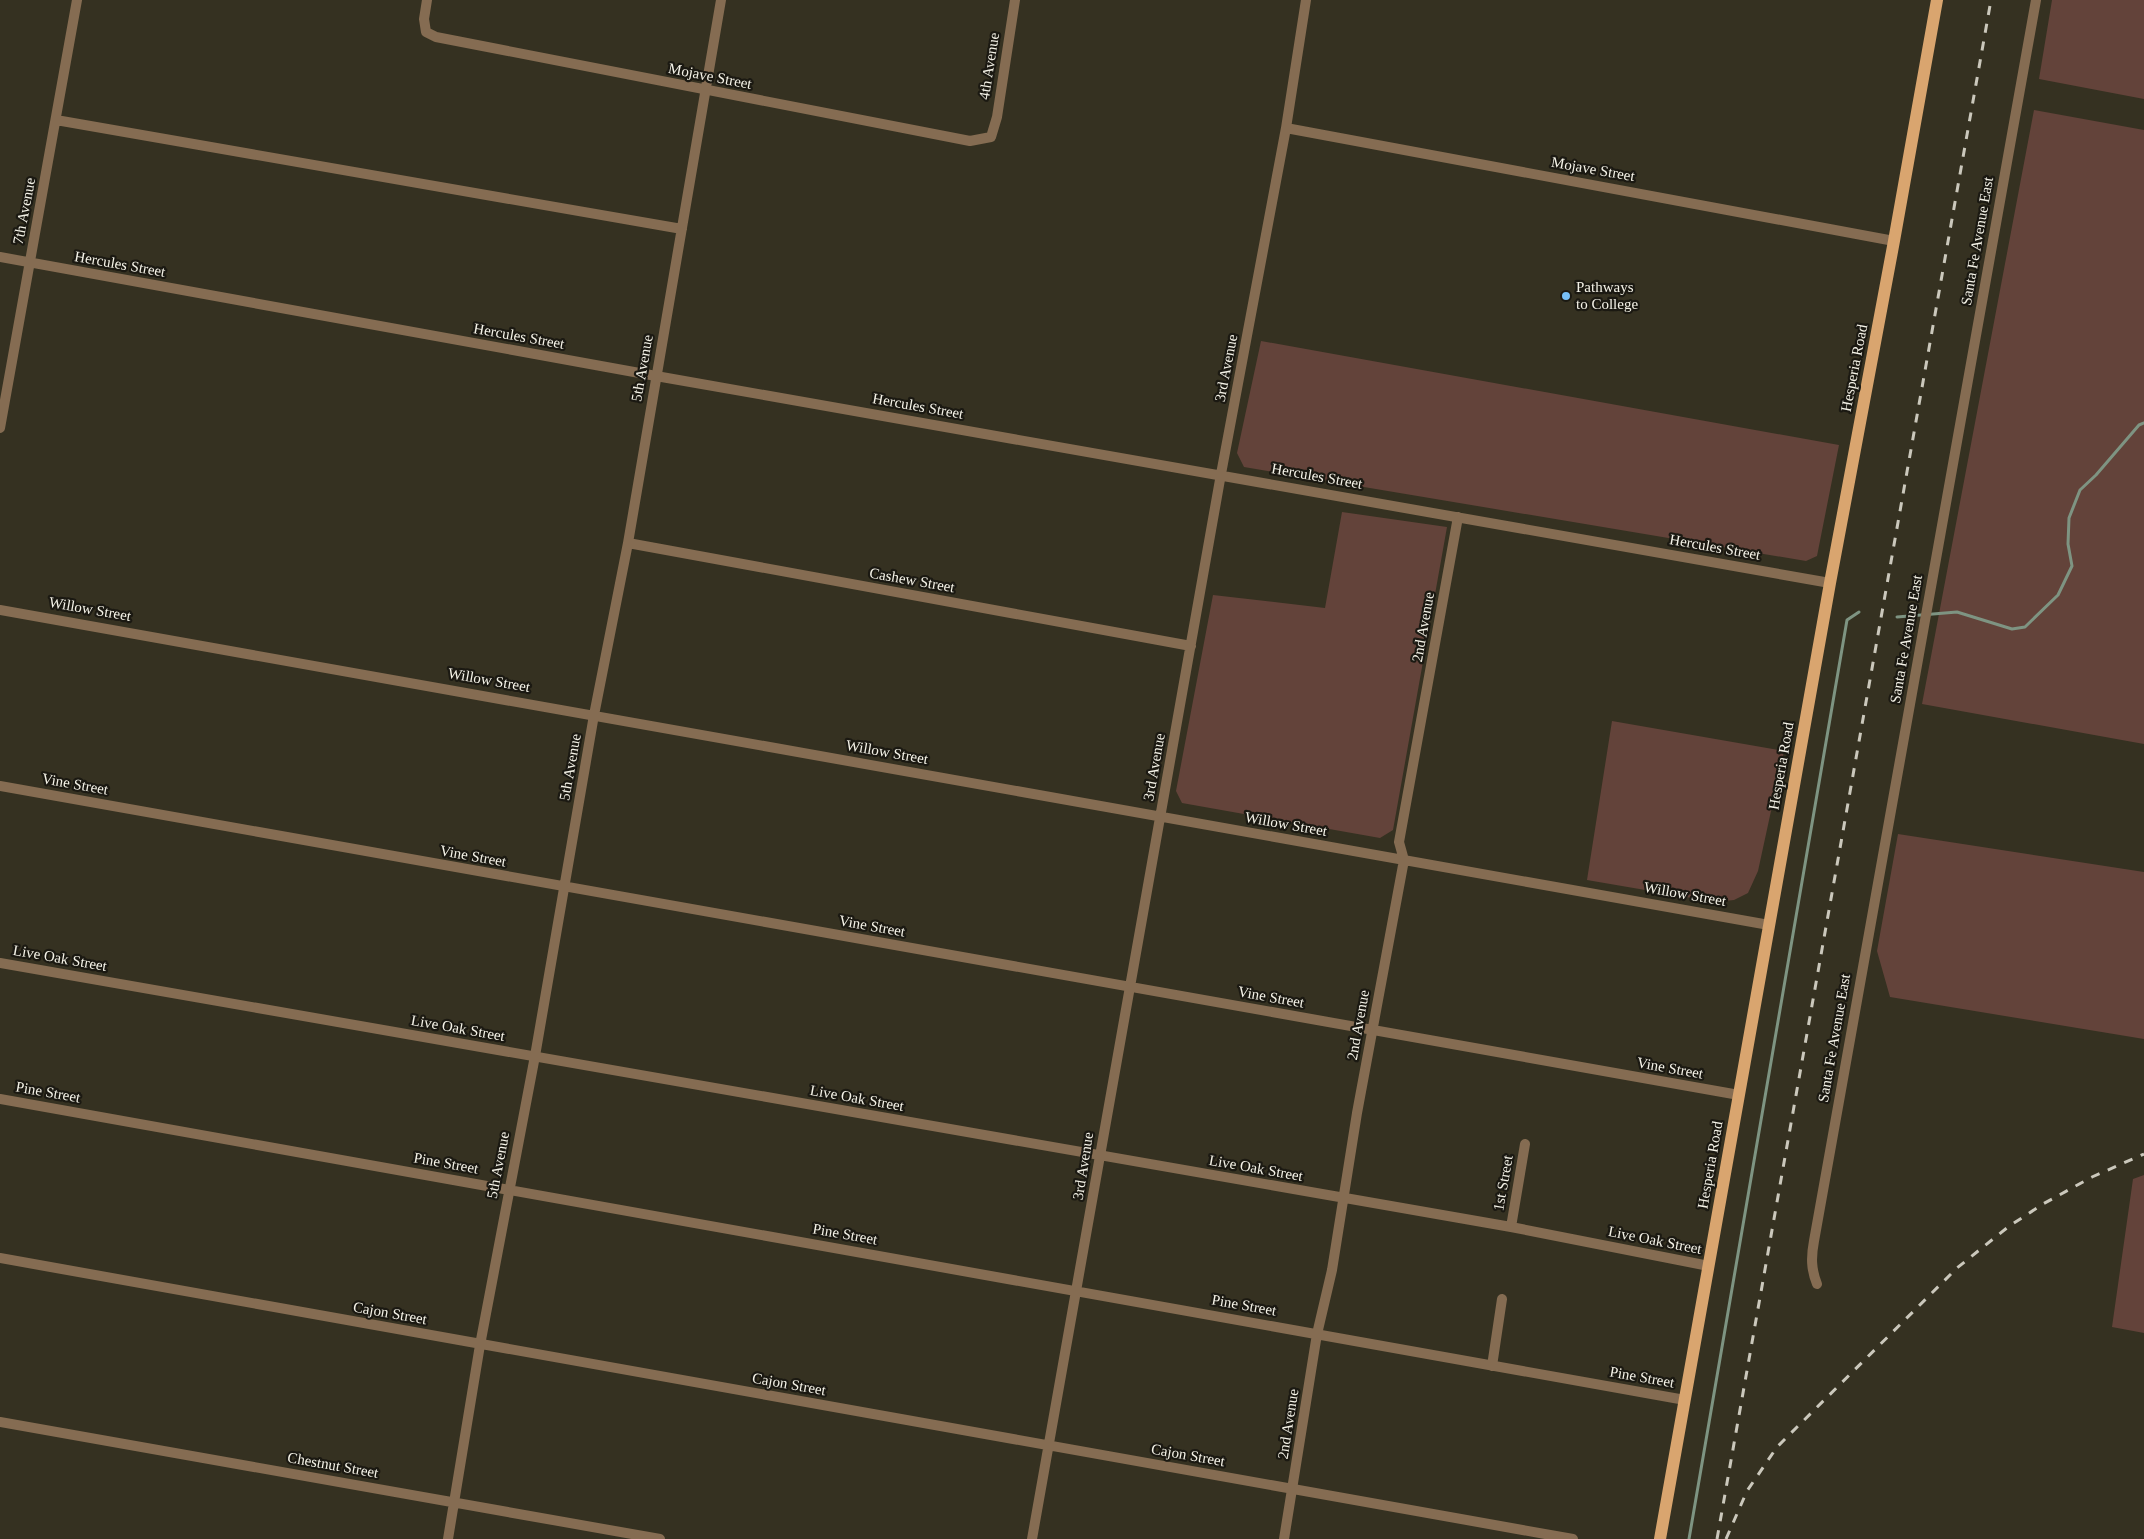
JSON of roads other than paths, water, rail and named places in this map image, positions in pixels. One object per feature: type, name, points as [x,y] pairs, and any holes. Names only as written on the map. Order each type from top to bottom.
[{"type":"main road","name":"Hesperia Road","points":[[1660,1539],[1830,582],[1937,0]]},
{"type":"street","name":"7th Avenue","points":[[0,428],[77,0]]},
{"type":"street","name":"Mojave Street","points":[[427,0],[424,19],[426,32],[436,37],[970,140],[991,136]]},
{"type":"street","name":"5th Avenue","points":[[448,1539],[480,1345],[535,1056],[594,715],[628,543],[721,0]]},
{"type":"street","name":"4th Avenue","points":[[991,136],[1015,0]]},
{"type":"street","name":"3rd Avenue","points":[[1032,1539],[1221,474],[1286,128],[1306,0]]},
{"type":"street","name":"Santa Fe Avenue East","points":[[1817,1284],[1812,1272],[1811,1259],[1815,1233],[2036,0]]},
{"type":"street","points":[[56,120],[682,229]]},
{"type":"street","name":"Mojave Street","points":[[1286,128],[1894,241]]},
{"type":"street","name":"Hercules Street","points":[[0,257],[656,376],[1830,582]]},
{"type":"street","name":"2nd Avenue","points":[[1284,1539],[1294,1488],[1317,1334],[1332,1270],[1343,1198],[1404,860],[1398,842],[1458,517]]},
{"type":"street","name":"Cashew Street","points":[[628,543],[1191,646]]},
{"type":"street","name":"Willow Street","points":[[0,610],[1769,924]]},
{"type":"street","name":"Vine Street","points":[[0,786],[1739,1095]]},
{"type":"street","name":"Live Oak Street","points":[[0,963],[1100,1157],[1511,1227],[1709,1266]]},
{"type":"street","name":"Pine Street","points":[[0,1099],[1685,1400]]},
{"type":"street","name":"1st Street","points":[[1511,1227],[1525,1144]]},
{"type":"street","name":"Cajon Street","points":[[0,1258],[1573,1539]]},
{"type":"street","points":[[1492,1366],[1502,1299]]},
{"type":"street","name":"Chestnut Street","points":[[0,1422],[660,1539]]},
{"type":"waterway","points":[[1897,617],[1957,612],[2012,629],[2025,627],[2058,595],[2072,566],[2068,544],[2069,518],[2080,490],[2096,475],[2139,425],[2144,423]]},
{"type":"waterway","points":[[1689,1539],[1847,620],[1859,612]]},
{"type":"railway","points":[[1717,1539],[1991,0]]},
{"type":"railway","points":[[1726,1539],[1747,1491],[1777,1447],[1957,1268],[2008,1227],[2043,1204],[2092,1177],[2144,1154]]},
{"type":"place","name":"Pathways to College","points":[[1566,296]]}]
